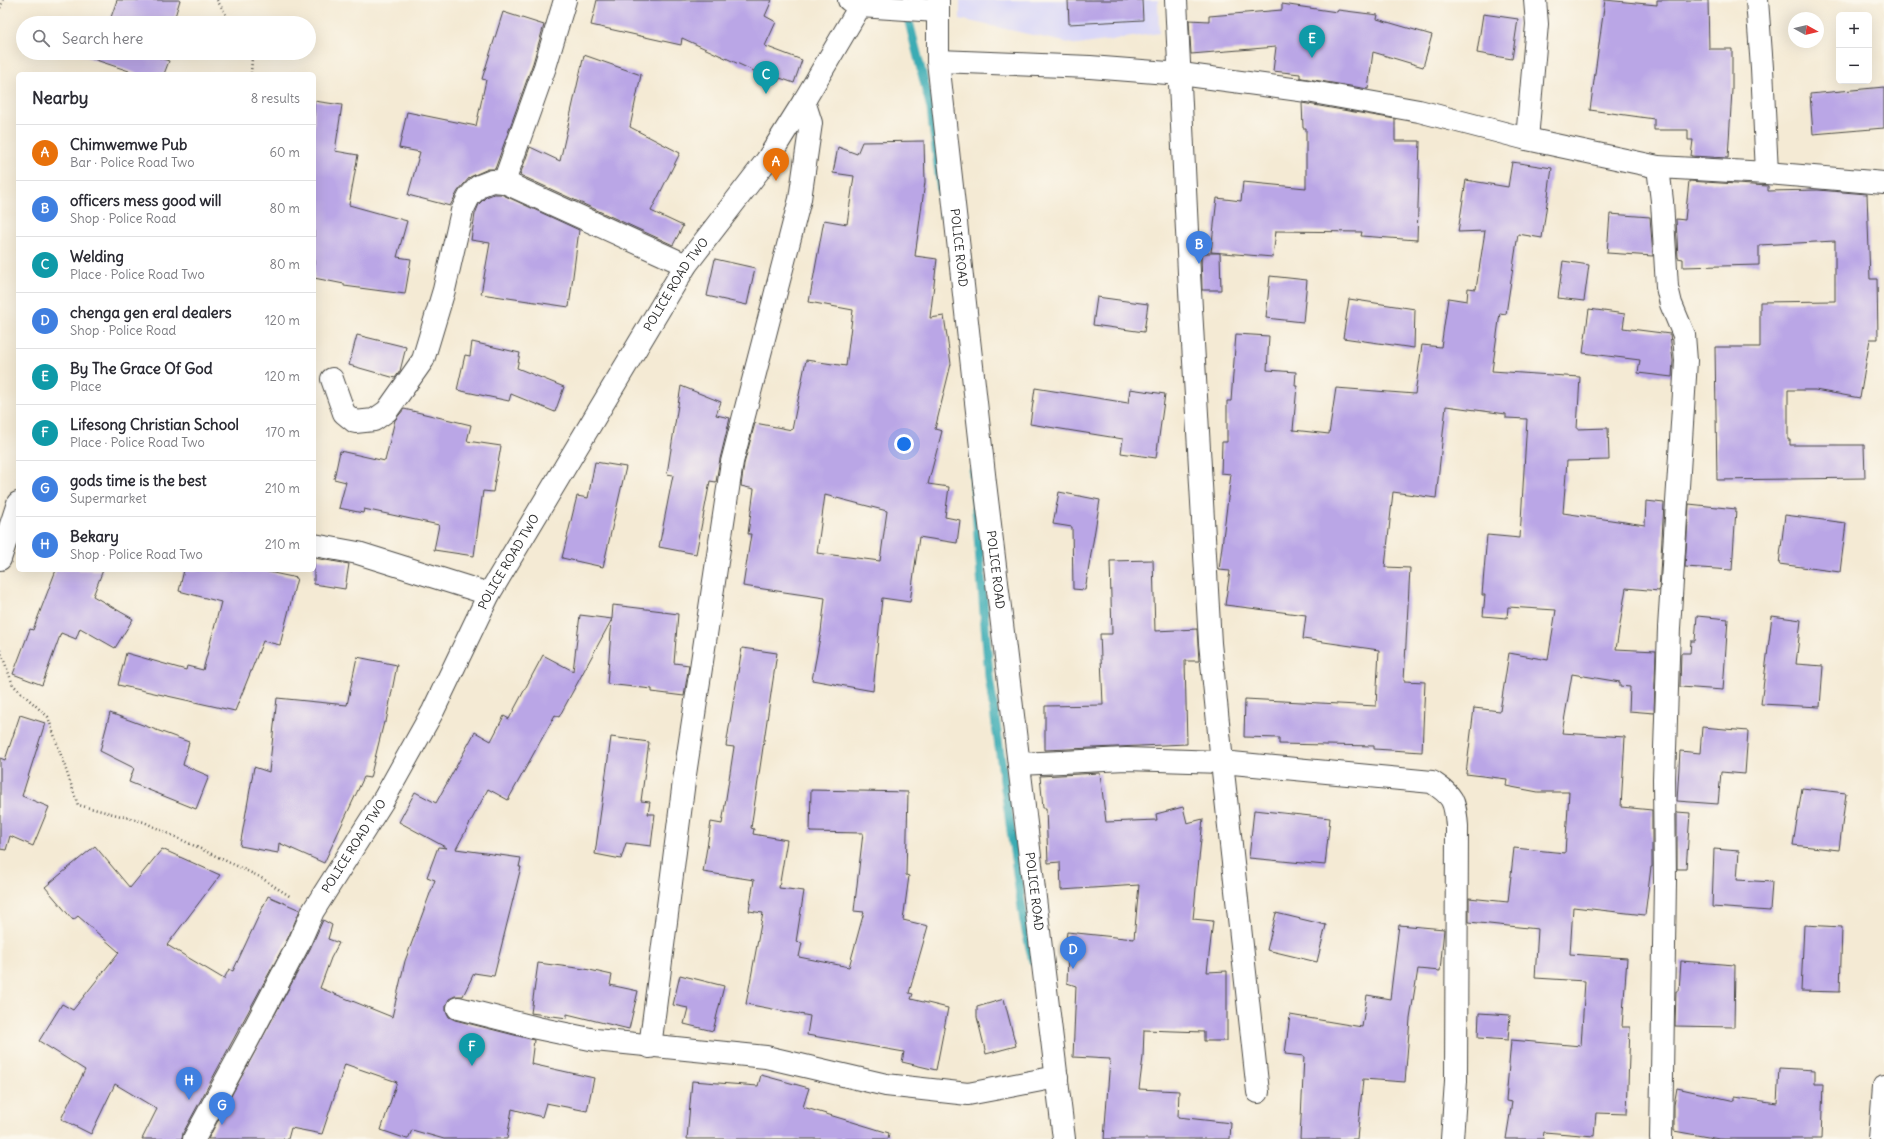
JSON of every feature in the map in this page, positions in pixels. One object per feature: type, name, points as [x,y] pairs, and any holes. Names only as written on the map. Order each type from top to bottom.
[{"type":"street","points":[[504,182],[545,67],[565,0]]},
{"type":"street","points":[[1176,0],[1181,74],[1189,281],[1210,627],[1222,762],[1258,1092]]},
{"type":"street","points":[[1527,139],[1537,24],[1536,0]]},
{"type":"street","points":[[1757,0],[1767,173]]},
{"type":"street","points":[[855,3],[937,6]]},
{"type":"street","name":"POLICE ROAD TWO","points":[[194,1139],[262,1013],[313,911],[384,799],[433,711],[488,594],[686,265],[767,160],[804,101],[855,3]]},
{"type":"street","name":"POLICE ROAD","points":[[937,6],[938,61],[985,484],[1020,764],[1043,972],[1064,1139]]},
{"type":"street","points":[[938,61],[1090,67],[1181,74],[1307,91],[1419,111],[1527,139],[1658,167],[1767,173],[1884,184]]},
{"type":"street","points":[[650,1047],[687,765],[732,462],[800,199],[810,123],[804,101]]},
{"type":"street","points":[[1658,167],[1662,201],[1667,287],[1671,304],[1684,335],[1686,362],[1669,628],[1664,779],[1665,882],[1661,1139]]},
{"type":"street","points":[[332,379],[344,413],[355,422],[374,420],[387,411],[423,360],[444,290],[462,211],[468,197],[479,186],[492,181],[504,182],[686,265]]},
{"type":"street","points":[[0,559],[16,509]]},
{"type":"street","points":[[316,545],[358,553],[488,594]]},
{"type":"street","points":[[1020,764],[1126,759],[1222,762],[1432,782],[1447,792],[1456,806],[1456,1081],[1452,1139]]},
{"type":"street","points":[[458,1008],[537,1028],[595,1040],[650,1047],[766,1057],[886,1085],[968,1094],[1057,1077]]},
{"type":"street","points":[[1880,1139],[1884,1086]]},
{"type":"path","points":[[0,8],[3,0]]},
{"type":"path","points":[[217,0],[227,16]]},
{"type":"path","points":[[251,72],[252,60]]},
{"type":"path","points":[[0,650],[13,685],[48,717],[78,805],[144,822],[260,877],[313,911]]},
{"type":"shaded area","points":[[960,0],[1158,0],[1159,33],[1078,45],[960,19]]},
{"type":"building","points":[[117,0],[180,0],[175,16],[111,16]]},
{"type":"building","points":[[597,0],[772,0],[765,16],[776,22],[765,46],[802,60],[794,83],[780,78],[778,82],[682,38],[681,45],[591,25]]},
{"type":"building","points":[[1068,0],[1142,0],[1143,20],[1069,24]]},
{"type":"building","points":[[1605,0],[1657,5],[1657,0],[1708,0],[1709,49],[1732,49],[1732,90],[1728,158],[1691,156],[1693,140],[1688,140],[1688,130],[1654,130],[1654,119],[1590,110]]},
{"type":"building","points":[[1282,4],[1337,12],[1338,10],[1378,15],[1377,19],[1432,35],[1423,67],[1373,52],[1368,89],[1302,78],[1300,77],[1300,74],[1273,71],[1276,47],[1191,54],[1189,20],[1209,21],[1209,16],[1282,10]]},
{"type":"building","points":[[503,12],[544,25],[533,63],[495,169],[488,169],[470,177],[458,191],[450,206],[408,195],[420,152],[399,148],[407,112],[476,126],[486,80],[482,79]]},
{"type":"building","points":[[1483,14],[1518,19],[1512,59],[1477,53]]},
{"type":"building","points":[[584,55],[641,75],[630,127],[680,153],[651,211],[683,226],[673,245],[520,175],[530,147],[560,161]]},
{"type":"building","points":[[96,60],[169,61],[165,72],[132,72]]},
{"type":"building","points":[[1884,87],[1884,128],[1813,134],[1810,94]]},
{"type":"building","points":[[316,101],[342,105],[335,151],[358,155],[349,205],[407,221],[397,257],[411,259],[405,294],[344,286],[344,284],[316,278]]},
{"type":"building","points":[[1302,103],[1395,119],[1395,141],[1420,141],[1417,240],[1361,236],[1362,232],[1276,231],[1273,257],[1211,252],[1217,198],[1241,201],[1243,182],[1306,188],[1306,128],[1303,128]]},
{"type":"building","points":[[924,141],[925,182],[915,256],[937,259],[930,318],[944,316],[951,364],[935,429],[942,431],[928,484],[949,487],[945,517],[960,520],[957,543],[919,537],[910,602],[882,598],[873,691],[812,680],[821,632],[825,598],[743,586],[751,534],[748,534],[754,489],[741,486],[744,464],[755,423],[792,430],[806,360],[846,366],[853,310],[809,302],[824,220],[847,224],[854,176],[833,173],[838,147],[857,154],[862,142]],"holes":[[[825,495],[887,511],[880,561],[817,553]]]},
{"type":"building","points":[[1512,162],[1552,168],[1542,238],[1518,234],[1506,314],[1500,313],[1492,371],[1580,377],[1577,429],[1608,428],[1609,460],[1567,461],[1563,513],[1645,525],[1646,501],[1664,503],[1659,591],[1626,588],[1616,649],[1656,651],[1654,713],[1629,711],[1630,687],[1620,686],[1620,682],[1572,674],[1562,733],[1625,737],[1621,807],[1652,810],[1652,867],[1645,915],[1573,907],[1570,954],[1627,958],[1622,1027],[1630,1027],[1627,1114],[1596,1113],[1594,1136],[1544,1132],[1543,1139],[1506,1139],[1512,1102],[1506,1101],[1511,1040],[1581,1046],[1585,981],[1535,978],[1538,929],[1469,922],[1469,898],[1508,902],[1514,848],[1565,853],[1569,792],[1538,792],[1506,786],[1507,779],[1466,774],[1474,708],[1500,711],[1509,653],[1548,660],[1556,610],[1508,607],[1507,618],[1483,616],[1485,595],[1482,595],[1487,535],[1520,538],[1527,419],[1506,418],[1506,414],[1446,406],[1436,498],[1393,492],[1385,567],[1410,568],[1404,681],[1425,682],[1422,752],[1374,749],[1374,746],[1279,744],[1279,738],[1244,737],[1245,699],[1376,706],[1379,650],[1303,639],[1306,615],[1225,605],[1230,571],[1219,570],[1231,474],[1221,473],[1222,442],[1227,442],[1227,401],[1231,401],[1236,334],[1269,336],[1267,370],[1296,372],[1295,386],[1297,386],[1293,430],[1329,434],[1336,388],[1415,394],[1422,345],[1441,347],[1448,298],[1467,301],[1468,288],[1476,289],[1485,231],[1458,232],[1466,180],[1508,187]]},
{"type":"building","points":[[1689,181],[1768,186],[1768,191],[1818,190],[1867,194],[1870,279],[1877,279],[1878,339],[1870,339],[1860,398],[1815,390],[1788,390],[1788,440],[1790,440],[1790,445],[1864,445],[1865,478],[1717,480],[1715,347],[1760,347],[1760,302],[1835,301],[1835,241],[1759,245],[1759,265],[1683,267],[1683,259],[1678,258],[1676,219],[1685,220]]},
{"type":"building","points":[[494,194],[501,194],[579,230],[569,307],[481,294],[490,243],[471,240],[475,214],[479,204],[486,197]]},
{"type":"building","points":[[1610,214],[1650,217],[1653,256],[1607,253]]},
{"type":"building","points":[[1201,253],[1220,253],[1221,290],[1202,290]]},
{"type":"building","points":[[715,259],[755,268],[747,305],[707,296]]},
{"type":"building","points":[[1563,261],[1589,265],[1584,301],[1558,298]]},
{"type":"building","points":[[1270,276],[1307,280],[1303,322],[1266,318]]},
{"type":"building","points":[[1097,297],[1148,304],[1144,332],[1093,325]]},
{"type":"building","points":[[1349,299],[1415,309],[1414,348],[1343,338]]},
{"type":"building","points":[[1589,309],[1625,314],[1623,328],[1670,334],[1673,361],[1672,377],[1638,373],[1640,360],[1583,353]]},
{"type":"building","points":[[357,335],[406,347],[400,371],[395,378],[349,365]]},
{"type":"building","points":[[472,342],[520,353],[517,368],[564,387],[555,412],[511,394],[509,401],[457,390],[465,355],[470,356]]},
{"type":"building","points":[[681,386],[721,402],[716,415],[730,418],[716,482],[710,481],[696,554],[659,547],[673,475],[667,474]]},
{"type":"building","points":[[1035,388],[1128,403],[1130,389],[1165,394],[1156,458],[1121,453],[1123,439],[1030,424]]},
{"type":"building","points":[[404,409],[471,425],[467,441],[501,446],[493,492],[483,491],[474,556],[434,550],[439,525],[364,509],[363,513],[339,508],[346,482],[334,479],[340,451],[385,461],[395,420]]},
{"type":"building","points":[[595,462],[626,467],[603,567],[562,558],[577,496],[588,498]]},
{"type":"building","points":[[1059,492],[1100,500],[1085,590],[1073,589],[1072,527],[1053,524]]},
{"type":"building","points":[[1689,504],[1736,509],[1732,570],[1685,567]]},
{"type":"building","points":[[1785,515],[1846,523],[1840,572],[1779,564]]},
{"type":"building","points":[[316,558],[349,564],[345,589],[314,584]]},
{"type":"building","points":[[1153,560],[1155,631],[1197,629],[1199,661],[1185,661],[1187,744],[1045,750],[1045,706],[1103,705],[1100,634],[1112,634],[1110,561]]},
{"type":"building","points":[[55,572],[102,572],[93,596],[133,619],[115,648],[80,628],[76,639],[61,633],[42,685],[13,674],[30,629],[33,630]]},
{"type":"building","points":[[184,572],[268,572],[297,578],[280,645],[263,641],[235,711],[118,685],[126,653],[186,670],[187,666],[203,670],[221,602],[179,591]]},
{"type":"building","points":[[613,605],[678,614],[674,663],[689,665],[684,696],[652,692],[652,689],[607,684]]},
{"type":"building","points":[[580,615],[612,619],[559,717],[555,715],[508,800],[488,789],[456,849],[521,858],[519,867],[521,867],[494,976],[474,973],[463,996],[455,996],[449,999],[446,1005],[446,1011],[449,1017],[455,1020],[534,1040],[531,1064],[594,1078],[587,1111],[546,1103],[542,1117],[512,1109],[507,1139],[444,1139],[412,1130],[407,1139],[381,1130],[397,1082],[345,1064],[322,1134],[291,1128],[288,1139],[208,1139],[310,949],[323,920],[332,925],[328,939],[339,943],[331,958],[320,988],[392,1017],[405,961],[435,880],[427,877],[438,847],[447,848],[399,822],[415,792],[436,803],[475,732],[491,741],[504,716],[509,719],[543,655],[573,671]]},
{"type":"building","points":[[1697,616],[1728,619],[1723,690],[1680,687],[1681,653],[1690,653],[1691,641],[1695,641]]},
{"type":"building","points":[[1772,616],[1801,620],[1796,664],[1823,666],[1820,707],[1761,704]]},
{"type":"building","points":[[742,648],[777,653],[751,828],[754,829],[753,834],[787,840],[779,888],[804,891],[796,942],[802,943],[799,957],[849,967],[864,912],[854,911],[863,833],[810,832],[811,790],[908,792],[906,875],[909,876],[903,920],[928,926],[909,993],[913,994],[911,999],[948,1008],[936,1070],[902,1062],[904,1052],[807,1035],[810,1016],[746,1004],[763,913],[749,911],[754,880],[703,872],[711,822],[722,824],[734,747],[726,746]]},
{"type":"building","points":[[357,657],[397,665],[386,722],[384,722],[370,778],[364,777],[324,863],[279,843],[278,853],[240,846],[254,767],[269,772],[277,698],[347,705]]},
{"type":"building","points":[[110,713],[189,742],[183,765],[209,776],[196,809],[129,782],[134,768],[100,751]]},
{"type":"building","points":[[20,715],[45,723],[22,796],[49,807],[33,846],[10,836],[6,850],[0,849],[0,758],[5,760]]},
{"type":"building","points":[[1702,727],[1748,731],[1745,774],[1721,772],[1718,804],[1677,801],[1680,751],[1700,753]]},
{"type":"building","points":[[611,737],[649,742],[641,801],[650,802],[648,814],[655,814],[651,846],[626,843],[621,859],[595,854]]},
{"type":"building","points":[[1100,773],[1106,822],[1157,820],[1156,814],[1183,807],[1187,823],[1203,819],[1193,919],[1213,921],[1207,972],[1227,971],[1227,1041],[1204,1041],[1204,1032],[1144,1030],[1143,1057],[1139,1089],[1179,1091],[1178,1117],[1231,1123],[1230,1139],[1104,1139],[1110,1059],[1073,1057],[1076,986],[1067,983],[1068,956],[1064,955],[1067,932],[1134,939],[1139,885],[1061,890],[1060,862],[1048,863],[1046,808],[1043,808],[1040,776]]},
{"type":"building","points":[[1802,788],[1846,793],[1839,850],[1793,845]]},
{"type":"building","points":[[1254,810],[1330,818],[1325,865],[1249,858]]},
{"type":"building","points":[[1677,812],[1690,813],[1686,869],[1677,869]]},
{"type":"building","points":[[95,846],[130,888],[162,849],[220,875],[167,945],[224,979],[229,969],[233,971],[268,896],[300,910],[288,938],[183,1133],[182,1139],[142,1139],[157,1109],[115,1084],[91,1134],[61,1119],[85,1070],[39,1041],[62,1004],[73,1010],[119,952],[78,916],[73,920],[45,887]]},
{"type":"building","points":[[1714,849],[1739,851],[1737,880],[1772,882],[1770,911],[1712,907]]},
{"type":"building","points":[[1276,913],[1326,925],[1317,962],[1267,950]]},
{"type":"building","points":[[1399,925],[1444,929],[1440,971],[1418,969],[1410,1019],[1405,1082],[1363,1079],[1357,1139],[1300,1139],[1304,1056],[1285,1054],[1290,1015],[1362,1027],[1367,995],[1390,999]]},
{"type":"building","points":[[1804,925],[1842,927],[1840,992],[1801,991]]},
{"type":"building","points":[[1681,961],[1735,965],[1734,1027],[1675,1026],[1676,991],[1679,991]]},
{"type":"building","points":[[538,963],[585,969],[612,975],[610,985],[638,991],[629,1029],[567,1014],[567,1018],[531,1013]]},
{"type":"building","points":[[680,975],[724,986],[713,1031],[684,1024],[688,1008],[673,1005]]},
{"type":"building","points":[[1004,999],[1016,1046],[986,1054],[977,1017],[977,1007]]},
{"type":"building","points":[[1479,1013],[1510,1015],[1508,1040],[1478,1038]]},
{"type":"building","points":[[1779,1068],[1815,1070],[1815,1084],[1823,1084],[1821,1139],[1719,1139],[1674,1131],[1674,1105],[1677,1088],[1735,1101],[1735,1097],[1777,1103]]},
{"type":"building","points":[[761,1075],[809,1088],[803,1107],[889,1133],[888,1139],[687,1139],[692,1081],[758,1086]]},
{"type":"waterway","points":[[906,10],[931,109],[944,215]]},
{"type":"waterway","points":[[973,472],[989,676],[1024,922],[1033,961]]},
{"type":"place","name":"By The Grace Of God","points":[[1312,58]]},
{"type":"place","name":"Welding","points":[[766,94]]},
{"type":"place","name":"Chimwemwe Pub","points":[[776,181]]},
{"type":"place","name":"officers mess good will","points":[[1199,264]]},
{"type":"place","name":"chenga gen eral dealers","points":[[1073,969]]},
{"type":"place","name":"Lifesong Christian School","points":[[472,1066]]},
{"type":"place","name":"Bekary","points":[[189,1100]]},
{"type":"place","name":"gods time is the best","points":[[222,1125]]}]
